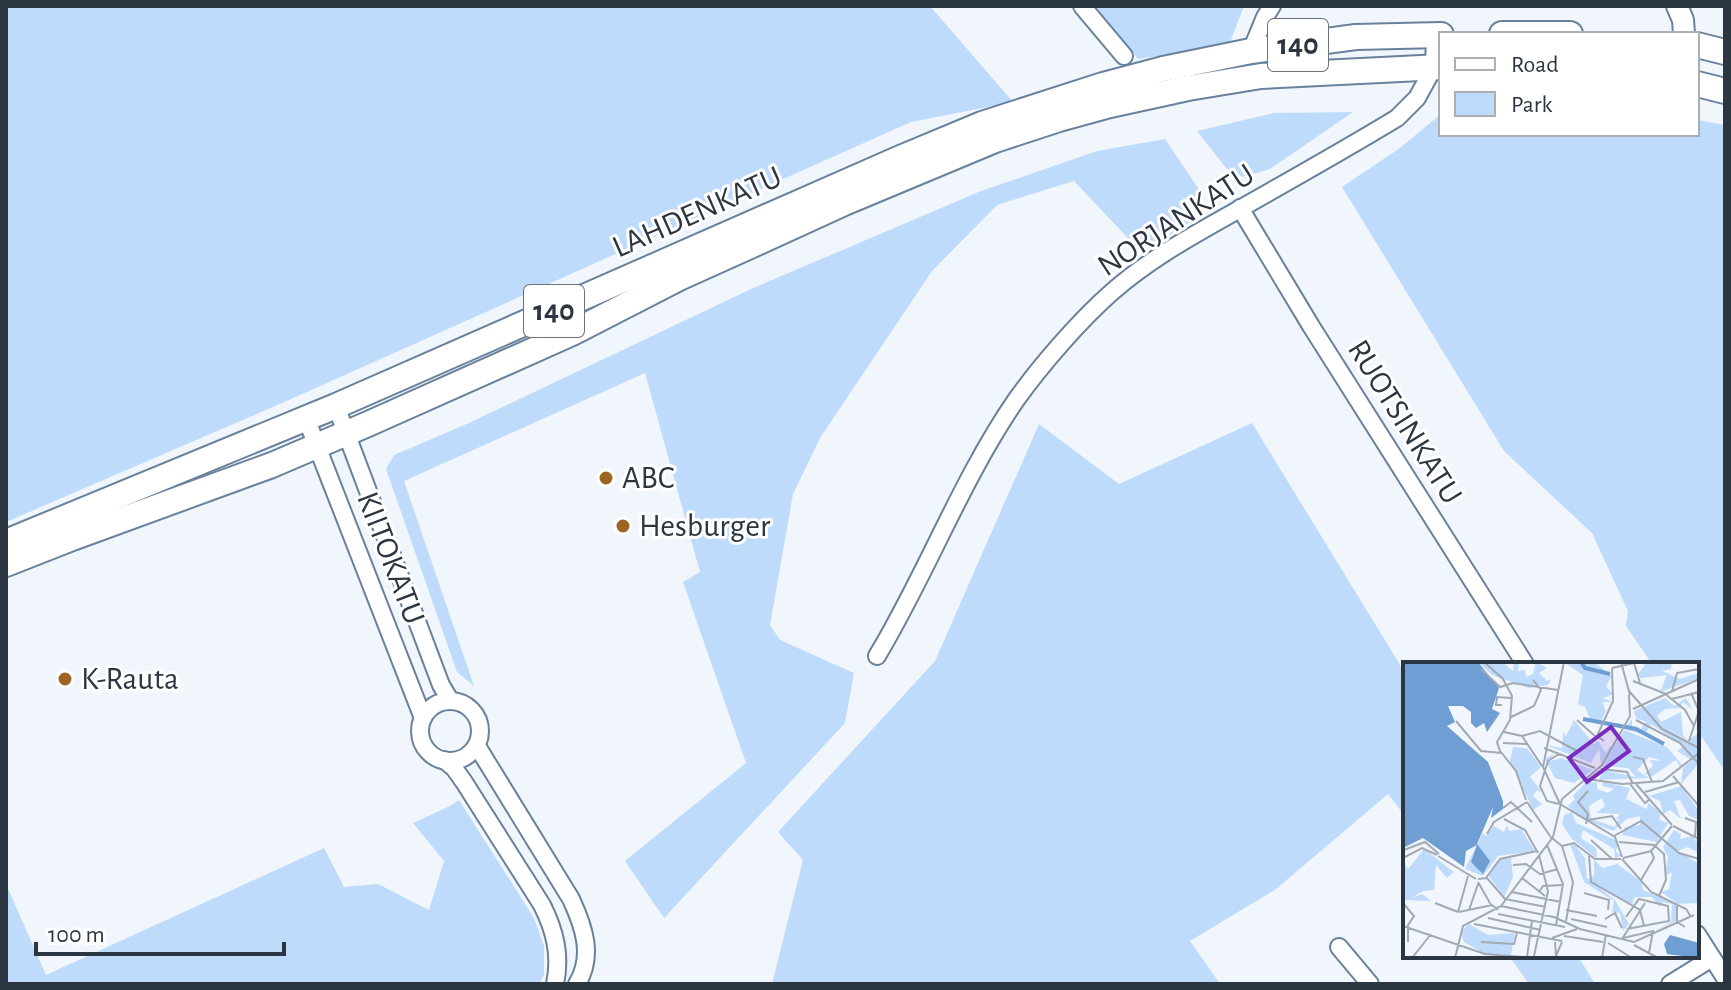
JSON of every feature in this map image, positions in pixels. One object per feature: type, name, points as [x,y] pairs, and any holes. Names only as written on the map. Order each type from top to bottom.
[{"type":"main road","name":"LAHDENKATU","points":[[6,564],[317,446],[572,333],[679,278],[844,203],[995,140],[1059,119],[1163,69],[1251,51],[1356,37],[1438,36]]},
{"type":"main road","points":[[1699,46],[1725,52]]},
{"type":"main road","name":"LAHDENKATU","points":[[6,542],[336,406],[982,124],[1107,95],[1188,88],[1261,76],[1438,67]]},
{"type":"main road","points":[[1699,84],[1725,91]]},
{"type":"street","points":[[1082,6],[1124,56]]},
{"type":"street","points":[[1251,51],[1272,6]]},
{"type":"street","points":[[1677,6],[1684,32]]},
{"type":"street","name":"NORJANKATU","points":[[877,656],[900,619],[987,446],[1016,399],[1050,357],[1112,292],[1155,259],[1397,118],[1417,98],[1438,67],[1438,36]]},
{"type":"street","name":"RUOTSINKATU","points":[[1240,208],[1524,662]]},
{"type":"street","name":"KIITOKATU","points":[[336,406],[441,685],[450,700]]},
{"type":"street","name":"KIITOKATU","points":[[306,418],[423,718]]},
{"type":"street","points":[[450,700],[468,706],[475,713],[481,730],[477,746],[471,753],[454,761],[435,757],[428,751],[420,735],[423,718],[434,705],[450,700]]},
{"type":"street","points":[[477,746],[580,918],[587,948],[586,965],[577,984]]},
{"type":"street","points":[[444,760],[464,782],[542,905],[556,941],[556,984]]},
{"type":"street","points":[[1699,937],[1725,978]]},
{"type":"street","points":[[1339,947],[1370,984]]},
{"type":"street","points":[[1670,984],[1712,958]]},
{"type":"green space","points":[[6,6],[930,6],[1013,102],[911,122],[282,403],[6,522]]},
{"type":"green space","points":[[1095,6],[1244,6],[1229,45],[1138,59]]},
{"type":"green space","points":[[1353,112],[1270,169],[1242,177],[1226,168],[1197,131],[1274,113]]},
{"type":"green space","points":[[1439,116],[1439,136],[1699,136],[1699,120],[1725,125],[1725,771],[1699,733],[1699,662],[1651,662],[1626,626],[1628,611],[1592,533],[1504,451],[1342,187],[1400,148]]},
{"type":"green space","points":[[1165,139],[1202,194],[1200,216],[1141,252],[1074,181],[997,205],[932,271],[820,438],[793,494],[770,625],[780,640],[854,673],[845,723],[664,918],[625,861],[746,763],[683,582],[700,572],[645,373],[404,481],[474,686],[457,672],[386,469],[394,455],[469,423],[751,289],[981,191],[1097,151]]},
{"type":"green space","points":[[1252,423],[1403,670],[1403,813],[1388,794],[1276,889],[1190,941],[1220,984],[772,984],[803,860],[778,832],[935,661],[1039,424],[1119,484]]},
{"type":"green space","points":[[459,800],[534,918],[544,946],[544,975],[539,984],[6,984],[6,884],[46,975],[324,848],[344,887],[378,884],[429,910],[444,861],[413,823]]},
{"type":"green space","points":[[1510,958],[1579,958],[1595,984],[1529,984]]},
{"type":"place","name":"ABC","points":[[606,478]]},
{"type":"place","name":"Hesburger","points":[[623,526]]},
{"type":"place","name":"K-Rauta","points":[[65,679]]}]
